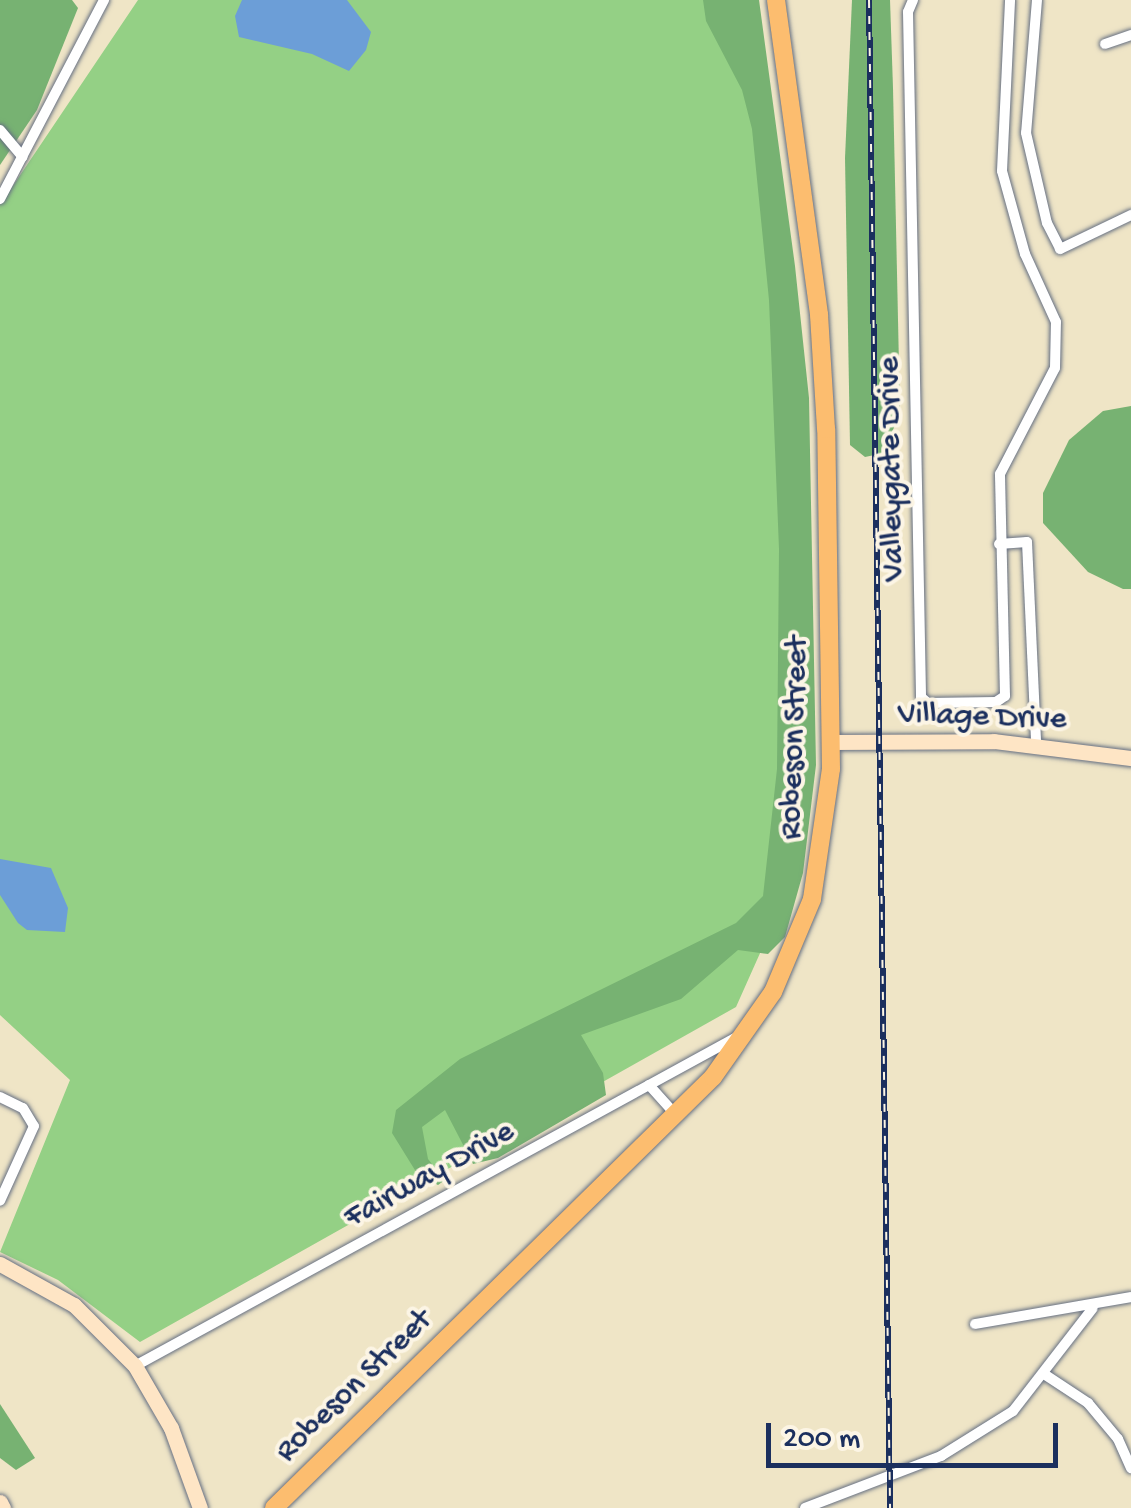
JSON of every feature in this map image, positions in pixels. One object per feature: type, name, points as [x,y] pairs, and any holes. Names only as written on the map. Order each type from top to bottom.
[{"type":"main road","name":"Robeson Street","points":[[274,1508],[676,1115],[750,1030],[788,962],[812,899],[826,830],[830,742],[819,314],[776,0]]},
{"type":"main road","name":"Village Drive","points":[[830,742],[1036,744],[1131,758]]},
{"type":"main road","points":[[0,1264],[74,1305],[135,1366],[170,1428],[200,1508]]},
{"type":"main road","points":[[292,1508],[310,1472]]},
{"type":"street","points":[[0,199],[104,0]]},
{"type":"street","name":"Valleygate Drive","points":[[914,0],[908,12],[921,697],[928,703],[1006,696],[1000,474],[1013,441],[1047,392],[1057,344],[1050,304],[1025,254],[1002,171],[1010,0]]},
{"type":"street","points":[[1038,0],[1026,133],[1035,187],[1060,248],[1131,215]]},
{"type":"street","points":[[1105,44],[1131,36]]},
{"type":"street","points":[[0,130],[24,156]]},
{"type":"street","points":[[1000,544],[1027,542],[1036,744]]},
{"type":"street","name":"Fairway Drive","points":[[135,1366],[750,1030]]},
{"type":"street","points":[[648,1085],[676,1115]]},
{"type":"street","points":[[0,1098],[23,1108],[34,1126],[0,1200]]},
{"type":"street","points":[[974,1324],[1092,1308],[1131,1297]]},
{"type":"street","points":[[805,1508],[941,1456],[1013,1412],[1092,1308]]},
{"type":"street","points":[[1044,1374],[1088,1403],[1118,1438],[1131,1468]]},
{"type":"street","points":[[1118,1438],[1131,1433]]},
{"type":"green space","points":[[0,0],[72,0],[78,8],[37,110],[0,165]]},
{"type":"green space","points":[[138,0],[742,0],[799,415],[790,886],[736,1007],[140,1342],[58,1280],[0,1252],[70,1080],[0,1015],[0,205]]},
{"type":"green space","points":[[703,0],[759,0],[795,266],[809,398],[816,765],[803,873],[785,937],[768,954],[738,950],[681,999],[581,1035],[603,1073],[606,1095],[498,1158],[473,1164],[445,1110],[422,1127],[428,1159],[445,1180],[438,1185],[418,1175],[392,1133],[396,1110],[460,1059],[736,923],[763,896],[777,769],[779,549],[769,300],[752,129],[742,90],[706,21]]},
{"type":"green space","points":[[852,0],[890,0],[893,88],[900,412],[884,453],[865,457],[850,445],[845,158]]},
{"type":"green space","points":[[1131,406],[1131,589],[1123,589],[1088,572],[1043,523],[1043,493],[1069,440],[1103,411]]},
{"type":"green space","points":[[0,1404],[35,1458],[16,1470],[0,1458]]},
{"type":"water","points":[[242,0],[347,0],[371,32],[366,50],[349,71],[312,54],[239,37],[235,16]]},
{"type":"water","points":[[0,859],[51,868],[68,908],[65,932],[27,930],[18,923],[0,895]]},
{"type":"railway","points":[[869,0],[890,1508]]}]
